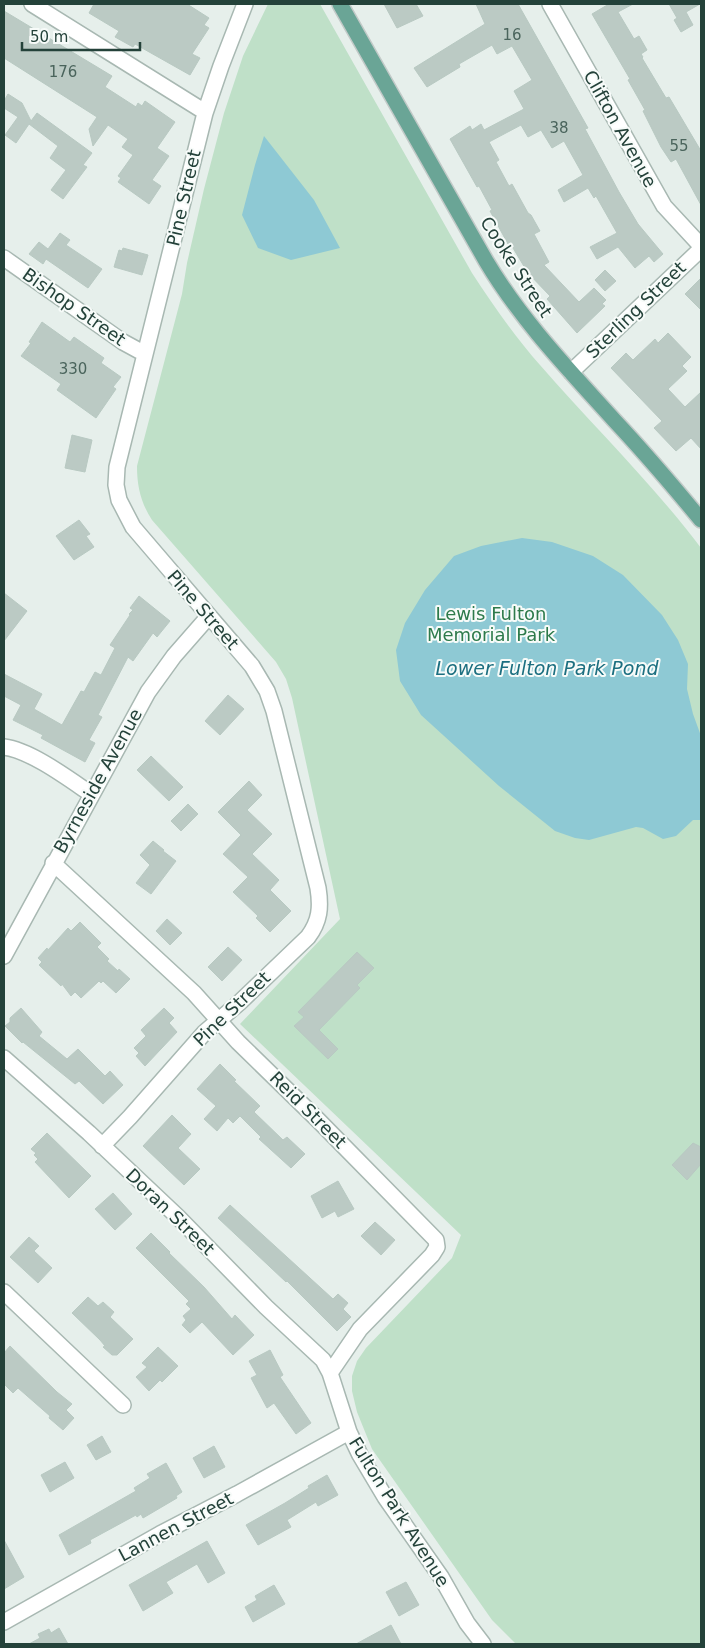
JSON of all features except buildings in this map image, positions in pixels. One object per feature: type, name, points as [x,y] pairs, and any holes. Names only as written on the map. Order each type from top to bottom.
[{"type":"main road","name":"Cooke Street","points":[[344,5],[496,277],[532,328],[638,446],[701,520]]},
{"type":"street","points":[[32,4],[205,112]]},
{"type":"street","name":"Pine Street","points":[[102,1146],[205,1032],[308,937],[316,925],[321,907],[278,724],[267,692],[252,666],[136,533],[126,518],[116,485],[117,467],[205,112],[245,4]]},
{"type":"street","name":"Clifton Avenue","points":[[550,4],[664,206],[701,247]]},
{"type":"street","name":"Sterling Street","points":[[571,372],[701,247]]},
{"type":"street","name":"Bishop Street","points":[[4,258],[123,342],[145,354]]},
{"type":"street","name":"Byrneside Avenue","points":[[4,956],[53,863],[148,692],[174,656],[208,616]]},
{"type":"street","points":[[4,747],[14,749],[34,759],[91,794]]},
{"type":"street","name":"Reid Street","points":[[53,863],[194,993],[238,1042],[436,1240],[437,1246],[432,1255],[360,1329],[330,1373]]},
{"type":"street","name":"Doran Street","points":[[4,1058],[178,1217],[266,1307],[318,1356],[330,1373]]},
{"type":"street","points":[[4,1292],[123,1405]]},
{"type":"street","name":"Fulton Park Avenue","points":[[330,1373],[349,1432],[371,1475],[441,1577],[474,1641]]},
{"type":"street","name":"Lannen Street","points":[[4,1622],[167,1530],[349,1432]]},
{"type":"green space","name":"Lewis Fulton Memorial Park","points":[[268,4],[320,4],[472,273],[496,309],[560,388],[642,478],[701,548],[701,1644],[516,1644],[492,1620],[372,1449],[357,1412],[352,1391],[352,1376],[357,1361],[366,1348],[452,1258],[461,1235],[240,1024],[340,919],[292,698],[286,679],[276,662],[152,520],[140,494],[137,466],[182,294],[204,189],[224,113],[243,56]]},
{"type":"water","points":[[264,136],[314,200],[340,248],[291,260],[258,248],[242,215]]},
{"type":"water","name":"Lower Fulton Park Pond","points":[[522,538],[552,542],[593,556],[623,575],[662,615],[678,640],[688,664],[687,689],[701,736],[701,820],[693,820],[676,836],[663,839],[643,828],[636,827],[589,840],[575,838],[555,831],[499,786],[421,715],[400,681],[396,650],[405,623],[425,590],[454,556],[481,546]]}]
